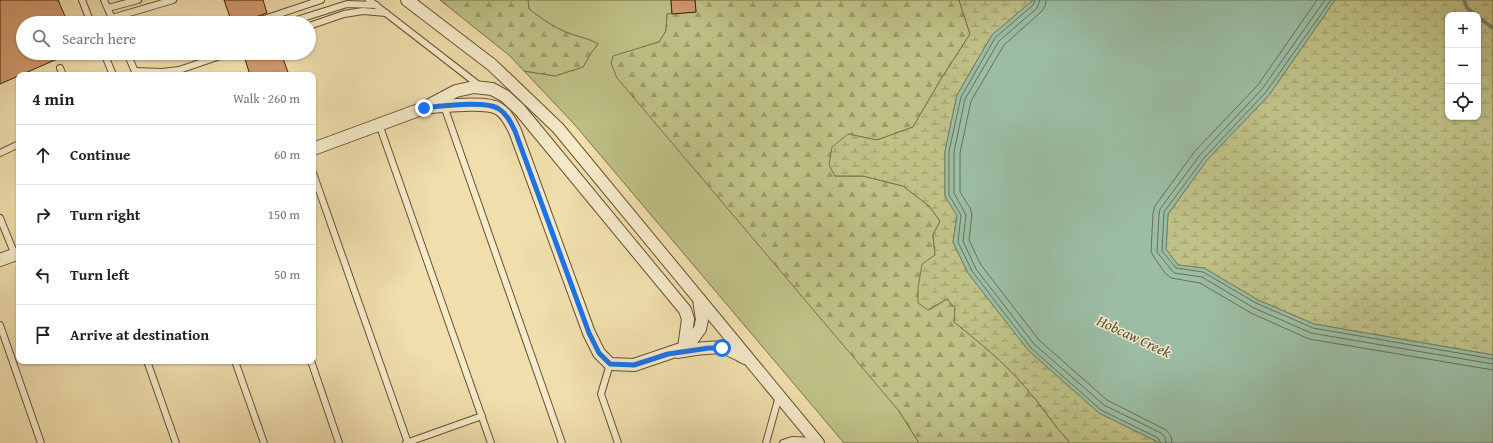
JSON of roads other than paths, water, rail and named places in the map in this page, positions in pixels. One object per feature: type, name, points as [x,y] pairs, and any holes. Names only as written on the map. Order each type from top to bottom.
[{"type":"street","points":[[407,0],[492,65],[558,128],[817,442]]},
{"type":"street","points":[[316,148],[424,108],[456,91],[474,86],[492,89],[505,96],[520,110],[685,310],[688,319],[684,348]]},
{"type":"street","points":[[424,108],[474,104],[498,108],[509,118],[589,333],[599,353],[610,364],[634,365],[684,348],[700,329],[702,320],[699,299]]},
{"type":"street","points":[[0,260],[16,254]]},
{"type":"street","points":[[668,354],[709,348],[722,348],[730,350],[750,361]]},
{"type":"lane","points":[[82,0],[88,16]]},
{"type":"lane","points":[[104,0],[111,16]]},
{"type":"lane","points":[[108,8],[138,0]]},
{"type":"lane","points":[[127,16],[173,0]]},
{"type":"lane","points":[[273,16],[321,0]]},
{"type":"lane","points":[[369,0],[483,88]]},
{"type":"lane","points":[[308,16],[347,4],[376,5]]},
{"type":"lane","points":[[316,24],[344,14],[363,11],[386,13]]},
{"type":"lane","points":[[107,60],[113,72]]},
{"type":"lane","points":[[130,60],[136,72]]},
{"type":"lane","points":[[162,72],[179,70],[208,60]]},
{"type":"lane","points":[[60,68],[62,72]]},
{"type":"lane","points":[[444,106],[562,443]]},
{"type":"lane","points":[[380,124],[491,443]]},
{"type":"lane","points":[[0,153],[16,145]]},
{"type":"lane","points":[[316,182],[407,443],[482,416]]},
{"type":"lane","points":[[0,218],[16,252]]},
{"type":"lane","points":[[0,325],[41,443]]},
{"type":"lane","points":[[148,364],[176,443]]},
{"type":"lane","points":[[236,364],[264,443]]},
{"type":"lane","points":[[312,364],[339,443]]},
{"type":"lane","points":[[610,364],[601,394],[618,443]]},
{"type":"lane","points":[[766,443],[779,396]]},
{"type":"lane","points":[[783,443],[801,440],[817,442]]},
{"type":"water","name":"Hobcaw Creek","points":[[1033,0],[1335,0],[1269,95],[1207,160],[1168,214],[1166,249],[1178,265],[1204,268],[1258,300],[1314,324],[1493,355],[1493,443],[1160,443],[1099,413],[1028,350],[968,273],[953,242],[957,216],[945,196],[945,151],[957,95],[992,35]]},
{"type":"waterway","points":[[1464,0],[1467,8],[1472,12]]},
{"type":"waterway","points":[[1481,19],[1493,28]]}]
